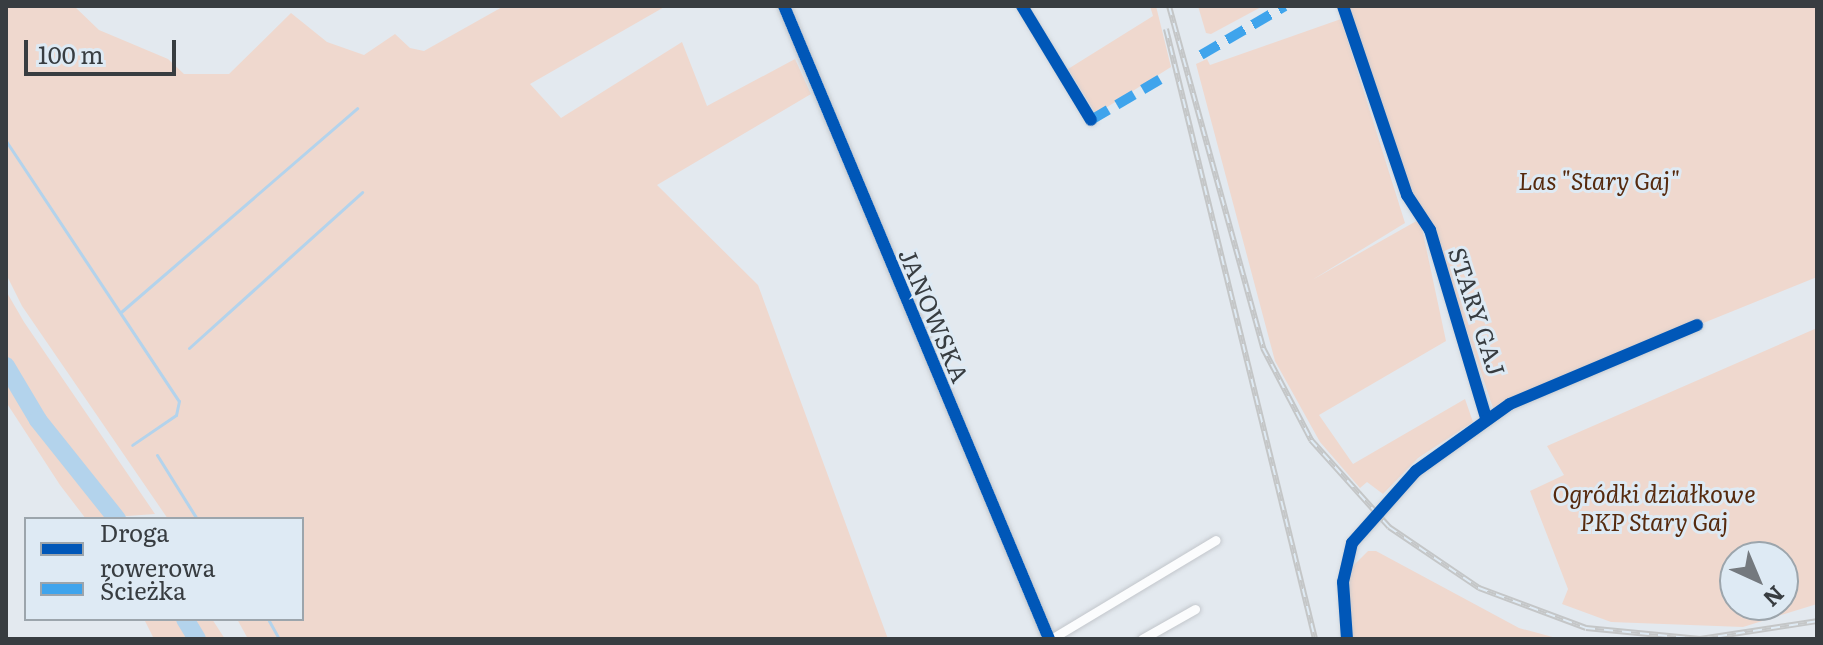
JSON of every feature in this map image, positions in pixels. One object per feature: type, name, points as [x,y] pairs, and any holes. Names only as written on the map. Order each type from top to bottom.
[{"type":"street","name":"JANOWSKA","points":[[784,6],[1050,639]]},
{"type":"street","points":[[1022,6],[1091,120]]},
{"type":"street","name":"STARY GAJ","points":[[1343,6],[1407,195],[1430,230],[1486,418],[1697,325]]},
{"type":"street","points":[[1347,639],[1344,570],[1357,534],[1416,471],[1486,418]]},
{"type":"street","points":[[1050,639],[1216,540]]},
{"type":"street","points":[[1142,639],[1195,609]]},
{"type":"green space","points":[[6,6],[74,6],[99,30],[168,59],[184,74],[229,74],[291,13],[327,42],[364,55],[395,34],[410,48],[424,51],[504,6],[666,6],[530,84],[561,118],[682,42],[707,106],[795,59],[811,94],[657,185],[758,285],[888,639],[248,639],[238,621],[304,621],[304,517],[167,517],[22,306],[6,274]]},
{"type":"green space","points":[[1150,6],[1156,6],[1171,67],[1096,114],[1068,69],[1153,16]]},
{"type":"green space","points":[[1198,6],[1263,6],[1211,34],[1206,33]]},
{"type":"green space","name":"Las \"Stary Gaj\"","points":[[1348,6],[1817,6],[1817,277],[1493,408],[1436,238],[1412,195]]},
{"type":"green space","points":[[1341,19],[1405,223],[1312,280],[1420,219],[1446,341],[1319,415],[1353,464],[1465,399],[1473,422],[1418,458],[1383,494],[1367,482],[1360,488],[1320,442],[1275,361],[1196,64],[1207,59],[1210,65]]},
{"type":"green space","points":[[6,291],[155,514],[84,517],[6,402]]},
{"type":"green space","name":"Ogródki działkowe PKP Stary Gaj","points":[[1817,328],[1817,604],[1799,610],[1799,541],[1719,541],[1719,621],[1762,621],[1743,627],[1611,622],[1562,604],[1568,589],[1530,491],[1564,475],[1547,446]]},
{"type":"green space","points":[[1368,551],[1376,551],[1519,628],[1560,639],[1351,639],[1349,570]]},
{"type":"green space","points":[[145,621],[213,621],[225,639],[154,639]]},
{"type":"waterway","points":[[121,312],[357,108]]},
{"type":"waterway","points":[[6,141],[179,401],[176,415],[132,445]]},
{"type":"waterway","points":[[189,348],[362,192]]},
{"type":"waterway","points":[[6,366],[38,420],[115,517]]},
{"type":"waterway","points":[[157,455],[196,517]]},
{"type":"waterway","points":[[186,621],[197,639]]},
{"type":"waterway","points":[[269,621],[279,639]]},
{"type":"railway","points":[[1169,6],[1263,348],[1311,440],[1389,527],[1479,588],[1586,628],[1700,639],[1817,621]]},
{"type":"railway","points":[[1166,29],[1315,639]]},
{"type":"marked path","points":[[1201,55],[1285,6]]},
{"type":"marked path","points":[[1091,120],[1164,77]]},
{"type":"cycle path","points":[[784,6],[1049,639]]},
{"type":"cycle path","points":[[1022,6],[1091,120]]},
{"type":"cycle path","points":[[1343,6],[1407,195],[1430,230],[1486,418]]},
{"type":"cycle path","points":[[1347,639],[1343,582],[1352,543],[1416,471],[1510,404],[1697,325]]}]
